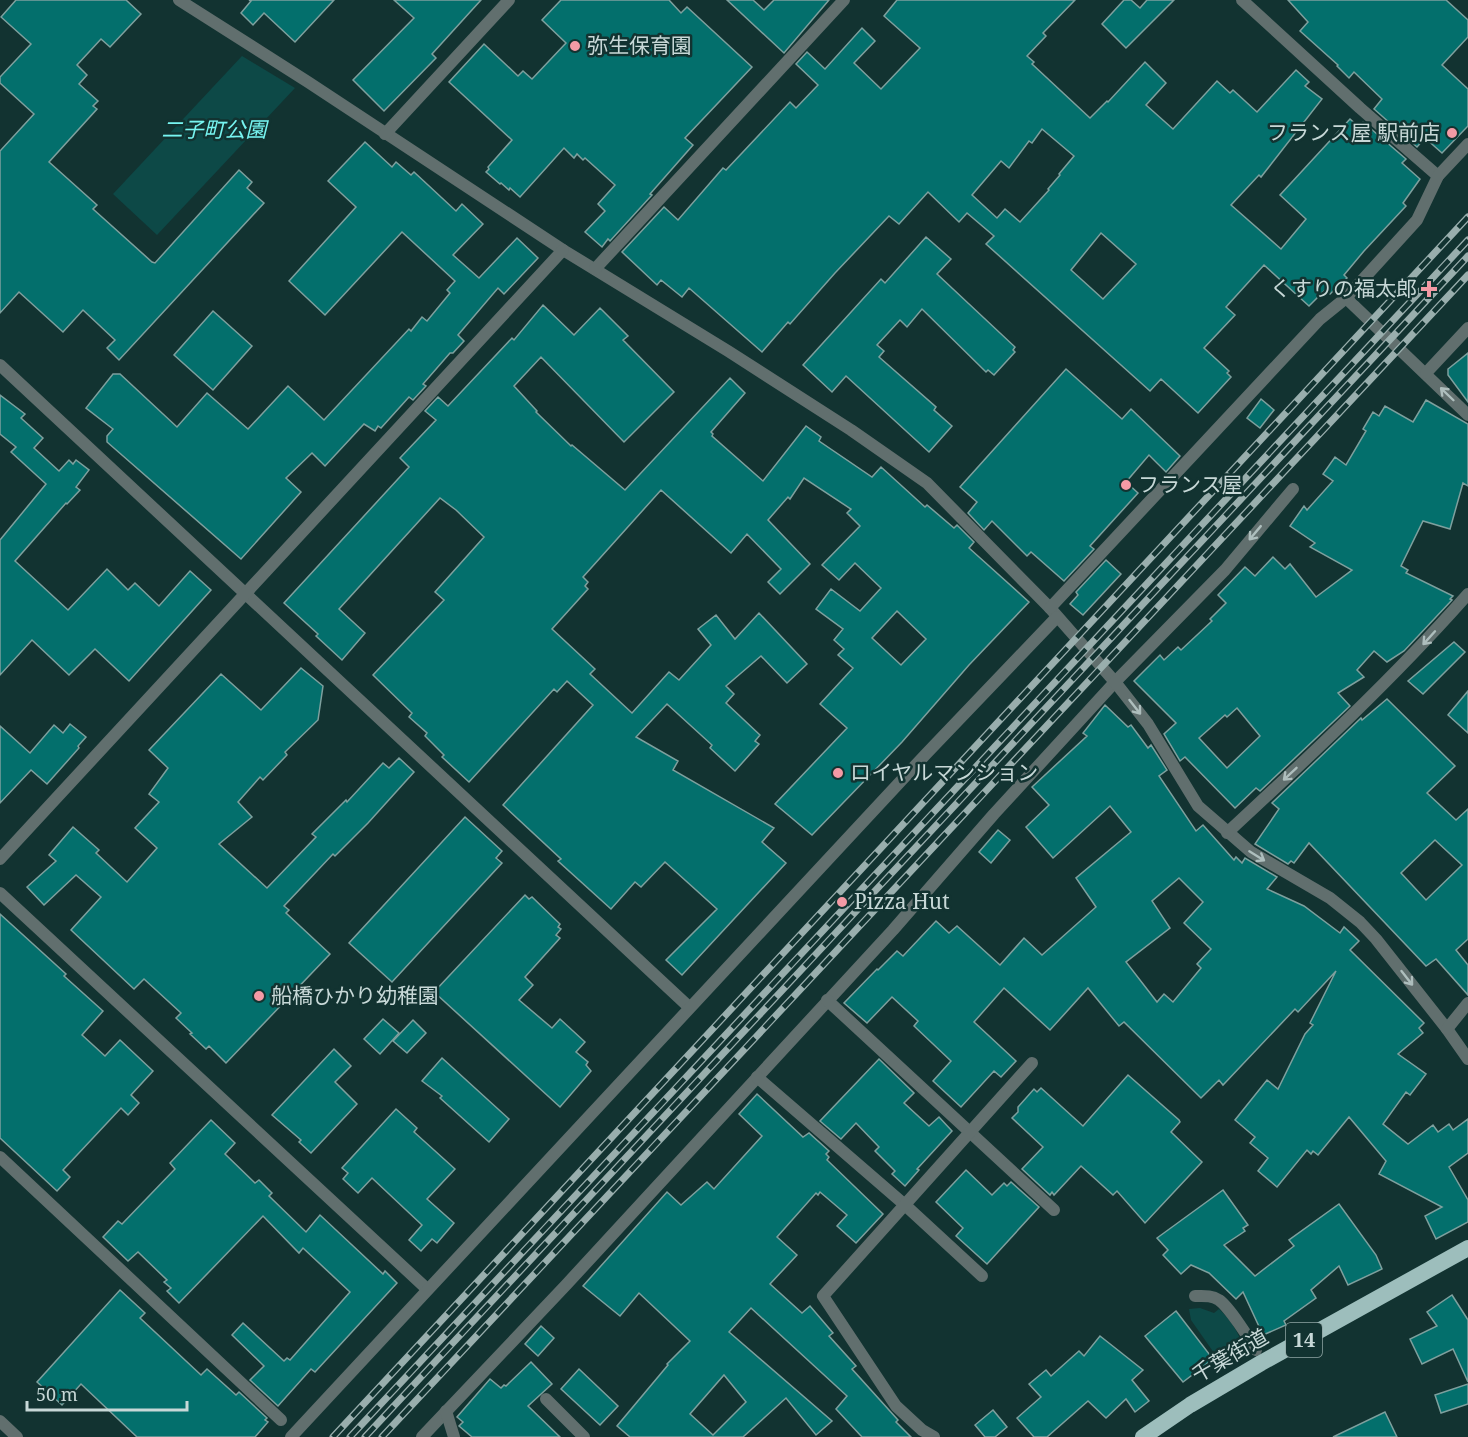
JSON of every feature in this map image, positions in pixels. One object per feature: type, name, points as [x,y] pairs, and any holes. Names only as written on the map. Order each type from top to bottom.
[{"type":"highway","name":"千葉街道","points":[[1143,1437],[1231,1381],[1468,1248]]},
{"type":"street","points":[[179,0],[563,250],[676,317],[851,430],[927,483],[1054,613],[1115,682],[1148,724],[1198,806],[1251,852],[1330,898],[1360,922],[1447,1029],[1468,1059]]},
{"type":"street","points":[[385,134],[509,0]]},
{"type":"street","points":[[595,268],[844,0]]},
{"type":"street","points":[[1242,0],[1438,176]]},
{"type":"street","points":[[291,1437],[926,754],[1320,319],[1346,298],[1417,220],[1438,176],[1468,144]]},
{"type":"street","points":[[0,859],[563,250]]},
{"type":"street","points":[[1346,298],[1468,414]]},
{"type":"street","points":[[1426,373],[1468,328]]},
{"type":"street","points":[[0,364],[689,1007]]},
{"type":"street","points":[[422,1437],[893,930],[994,814],[1115,682],[1225,570],[1293,489]]},
{"type":"street","points":[[1227,833],[1350,718],[1423,645],[1468,594]]},
{"type":"street","points":[[0,893],[428,1289]]},
{"type":"street","points":[[827,1000],[1054,1210]]},
{"type":"street","points":[[1447,1029],[1468,1003]]},
{"type":"street","points":[[934,1437],[922,1430],[896,1406],[823,1296],[1032,1063]]},
{"type":"street","points":[[757,1077],[905,1205],[982,1276]]},
{"type":"street","points":[[0,1157],[281,1420]]},
{"type":"street","points":[[1196,1296],[1208,1296],[1220,1300],[1256,1350]]},
{"type":"street","points":[[546,1399],[584,1437]]},
{"type":"street","points":[[446,1410],[454,1437]]},
{"type":"street","points":[[0,1421],[17,1437]]},
{"type":"green space","name":"二子町公園","points":[[242,56],[295,88],[157,235],[113,194]]},
{"type":"green space","points":[[1200,1308],[1214,1313],[1219,1309],[1234,1327],[1244,1349],[1225,1362],[1219,1360],[1191,1320],[1189,1309]]},
{"type":"building","points":[[16,0],[126,0],[141,14],[110,47],[101,39],[77,65],[87,75],[79,84],[98,101],[93,106],[97,109],[49,162],[97,205],[93,209],[152,262],[155,263],[239,170],[252,182],[247,188],[264,203],[119,360],[107,348],[115,340],[83,310],[63,332],[19,292],[0,313],[0,151],[34,114],[0,83],[0,77],[31,44],[1,17]]},
{"type":"building","points":[[249,0],[334,0],[295,42],[264,13],[253,25],[241,13],[251,1]]},
{"type":"building","points":[[394,0],[481,0],[432,54],[436,58],[384,111],[353,80],[414,18]]},
{"type":"building","points":[[561,0],[669,0],[681,13],[687,7],[752,67],[685,138],[693,145],[650,194],[652,195],[602,247],[585,232],[605,211],[598,204],[615,185],[585,158],[583,160],[577,154],[574,158],[564,148],[520,197],[486,172],[512,140],[449,82],[484,44],[518,76],[523,71],[532,79],[566,43],[542,20]]},
{"type":"building","points":[[727,0],[753,0],[764,10],[774,0],[829,0],[784,53]]},
{"type":"building","points":[[897,0],[1075,0],[1043,33],[1046,36],[1027,56],[1034,62],[1032,64],[1090,118],[1145,62],[1166,83],[1146,105],[1173,129],[1217,81],[1230,93],[1233,90],[1257,112],[1296,70],[1309,82],[1305,86],[1322,99],[1261,177],[1259,175],[1231,205],[1281,249],[1306,219],[1280,195],[1350,119],[1359,127],[1363,122],[1406,159],[1402,163],[1420,179],[1403,203],[1406,206],[1344,275],[1347,278],[1330,294],[1325,290],[1309,306],[1264,265],[1226,307],[1235,315],[1204,348],[1229,371],[1227,373],[1231,377],[1198,413],[1161,379],[1150,391],[986,244],[994,236],[967,213],[959,222],[928,192],[899,224],[889,216],[762,352],[689,288],[682,297],[661,280],[657,285],[622,252],[664,207],[678,220],[723,168],[726,170],[790,102],[796,108],[818,85],[796,64],[807,52],[825,69],[862,28],[875,41],[854,63],[881,89],[920,48],[884,16]],"holes":[[[1042,129],[1074,156],[1049,190],[1020,222],[1005,209],[997,218],[972,195],[1001,161],[1009,168],[1029,141],[1032,143]],[[1101,233],[1136,264],[1103,299],[1071,270]]]},
{"type":"building","points":[[1124,0],[1131,0],[1140,8],[1147,0],[1174,0],[1126,48],[1102,24]]},
{"type":"building","points":[[1288,0],[1446,0],[1468,20],[1468,37],[1442,65],[1468,89],[1468,126],[1442,153],[1425,138],[1417,147],[1374,109],[1382,99],[1354,72],[1349,78],[1300,31],[1308,22]]},
{"type":"building","points":[[365,142],[392,167],[396,162],[411,175],[414,172],[456,211],[462,204],[483,224],[453,255],[479,278],[517,238],[538,258],[504,294],[498,288],[458,335],[464,341],[453,353],[450,353],[423,384],[426,386],[413,400],[409,397],[381,428],[378,426],[375,431],[364,424],[325,466],[312,453],[286,478],[301,492],[241,559],[107,442],[107,436],[113,429],[86,408],[113,374],[120,374],[177,427],[207,393],[248,429],[288,386],[324,420],[409,329],[411,331],[422,317],[427,321],[450,293],[447,290],[455,281],[402,232],[325,315],[289,281],[356,207],[328,181]]},
{"type":"building","points":[[926,237],[951,259],[937,274],[1015,347],[1013,350],[1015,352],[994,375],[988,370],[986,372],[922,309],[907,327],[900,320],[877,345],[884,351],[879,357],[936,407],[934,410],[952,426],[929,452],[846,376],[832,392],[803,365],[881,279],[885,283]]},
{"type":"building","points":[[543,305],[574,335],[600,308],[628,336],[623,340],[674,392],[624,442],[541,357],[514,386],[536,412],[571,446],[625,490],[730,378],[745,393],[711,432],[712,436],[763,481],[806,426],[821,437],[819,441],[872,477],[881,467],[925,507],[927,505],[954,528],[957,525],[974,542],[969,548],[1029,602],[969,665],[902,742],[812,835],[775,804],[847,728],[820,704],[853,668],[838,655],[844,649],[834,640],[843,629],[816,609],[831,589],[860,611],[881,588],[855,563],[839,580],[822,565],[860,526],[847,513],[851,509],[804,478],[790,499],[788,497],[768,520],[810,564],[780,594],[768,582],[781,569],[747,534],[731,553],[661,490],[583,577],[588,582],[585,586],[588,589],[552,629],[595,669],[590,674],[632,713],[669,672],[679,680],[711,645],[698,629],[716,615],[735,639],[759,613],[807,664],[787,683],[761,656],[726,686],[734,694],[726,703],[760,735],[755,741],[759,744],[735,771],[710,748],[712,745],[667,704],[636,737],[678,761],[673,770],[774,828],[762,842],[786,863],[682,975],[666,960],[717,909],[665,862],[641,887],[635,882],[611,909],[558,861],[561,859],[503,805],[593,705],[567,681],[557,692],[554,689],[469,782],[442,757],[444,755],[425,736],[427,733],[409,717],[412,713],[373,675],[444,600],[435,592],[484,537],[456,510],[440,498],[339,609],[365,633],[342,660],[284,603],[409,467],[400,458],[436,420],[425,411],[438,397],[448,406],[512,338],[514,340]],"holes":[[[897,611],[926,639],[901,665],[872,638]]]},
{"type":"building","points":[[213,311],[252,346],[213,390],[174,355]]},
{"type":"building","points":[[1468,353],[1468,402],[1448,375],[1448,369]]},
{"type":"building","points":[[1066,369],[1122,419],[1131,409],[1180,456],[1166,472],[1149,455],[1126,482],[1138,493],[1090,546],[1094,549],[1064,581],[1031,552],[1027,556],[992,521],[984,530],[968,513],[977,502],[960,487]]},
{"type":"building","points":[[0,395],[25,414],[21,418],[43,438],[34,448],[59,471],[69,460],[73,464],[76,460],[89,470],[76,487],[80,490],[15,561],[68,610],[107,569],[128,590],[135,583],[159,606],[190,571],[211,590],[129,681],[95,649],[69,675],[32,640],[0,675],[0,540],[46,484],[11,452],[16,447],[0,434]]},
{"type":"building","points":[[1261,399],[1274,410],[1260,428],[1247,418]]},
{"type":"building","points":[[1426,400],[1468,424],[1468,486],[1463,483],[1450,529],[1423,521],[1401,566],[1408,570],[1406,573],[1453,596],[1450,599],[1452,600],[1404,651],[1387,662],[1374,651],[1357,670],[1364,677],[1338,693],[1350,706],[1260,791],[1256,788],[1235,808],[1185,757],[1180,761],[1164,734],[1176,723],[1134,681],[1160,655],[1164,660],[1178,647],[1181,650],[1212,621],[1210,619],[1226,603],[1218,595],[1245,567],[1255,576],[1273,557],[1285,569],[1290,564],[1316,597],[1352,570],[1310,547],[1315,543],[1290,526],[1304,506],[1307,510],[1333,481],[1323,474],[1335,457],[1346,465],[1366,431],[1363,429],[1373,412],[1379,416],[1385,406],[1413,422]],"holes":[[[1237,708],[1260,736],[1227,768],[1199,738],[1225,715],[1227,717]]]},
{"type":"building","points":[[1106,560],[1121,574],[1083,615],[1070,604],[1078,595],[1076,592]]},
{"type":"building","points":[[1454,642],[1465,652],[1423,694],[1408,681]]},
{"type":"building","points":[[301,668],[323,686],[318,720],[285,752],[287,755],[263,780],[260,777],[238,802],[252,817],[219,844],[267,888],[316,837],[312,834],[346,800],[347,802],[383,763],[389,768],[399,758],[414,772],[368,823],[335,856],[333,854],[284,906],[289,910],[286,913],[330,954],[226,1063],[209,1046],[206,1049],[190,1034],[192,1033],[176,1018],[181,1013],[144,979],[134,989],[71,930],[101,897],[76,875],[44,905],[27,887],[56,861],[49,855],[73,827],[99,850],[96,853],[127,882],[157,848],[135,828],[159,802],[149,794],[168,768],[149,750],[221,674],[261,710]]},
{"type":"building","points":[[1468,691],[1468,733],[1448,715]]},
{"type":"building","points":[[1387,699],[1455,766],[1427,793],[1456,820],[1468,809],[1468,939],[1456,950],[1468,965],[1468,995],[1436,959],[1426,966],[1309,843],[1294,863],[1291,861],[1288,864],[1255,844],[1279,809],[1272,803],[1361,718],[1362,720]],"holes":[[[1435,840],[1462,865],[1426,900],[1401,873]]]},
{"type":"building","points":[[1105,705],[1128,727],[1131,725],[1148,748],[1151,745],[1167,770],[1159,776],[1196,831],[1203,825],[1234,860],[1236,857],[1242,863],[1245,858],[1277,877],[1267,889],[1304,906],[1340,933],[1344,927],[1359,941],[1350,950],[1424,1023],[1419,1028],[1423,1033],[1398,1054],[1426,1074],[1410,1095],[1406,1092],[1383,1124],[1408,1144],[1433,1125],[1438,1132],[1449,1124],[1453,1130],[1468,1119],[1468,1153],[1449,1167],[1468,1200],[1468,1222],[1436,1239],[1425,1216],[1442,1207],[1379,1174],[1386,1161],[1349,1117],[1318,1155],[1313,1151],[1311,1154],[1307,1150],[1277,1187],[1258,1171],[1268,1158],[1250,1143],[1255,1137],[1235,1120],[1267,1080],[1278,1089],[1305,1034],[1313,1025],[1310,1023],[1336,971],[1298,1012],[1295,1009],[1223,1085],[1219,1080],[1201,1098],[1124,1022],[1119,1026],[1088,988],[1050,1030],[1004,988],[974,1022],[1016,1061],[1001,1077],[994,1071],[961,1107],[933,1081],[951,1061],[914,1026],[918,1021],[892,997],[867,1023],[844,1003],[897,951],[903,956],[936,921],[949,933],[957,926],[1000,965],[1024,938],[1042,955],[1096,907],[1076,878],[1131,832],[1110,806],[1053,858],[1026,827],[1049,805],[1032,787],[1087,736],[1083,733]],"holes":[[[1179,878],[1203,902],[1184,923],[1211,949],[1197,964],[1201,968],[1173,1002],[1164,994],[1157,1002],[1126,962],[1170,928],[1152,901]]]},
{"type":"building","points":[[70,724],[86,737],[78,746],[79,748],[47,784],[31,770],[0,803],[0,726],[30,753],[54,725],[63,733]]},
{"type":"building","points":[[465,817],[502,851],[496,858],[502,863],[392,982],[349,943]]},
{"type":"building","points":[[998,830],[1010,840],[991,863],[979,852]]},
{"type":"building","points":[[525,895],[529,899],[532,897],[560,924],[558,927],[561,929],[556,935],[560,938],[525,977],[533,985],[519,1000],[552,1028],[560,1019],[585,1042],[576,1052],[588,1062],[586,1065],[591,1071],[560,1107],[434,992]]},
{"type":"building","points":[[0,914],[103,1011],[82,1035],[105,1056],[120,1040],[153,1071],[131,1095],[139,1103],[128,1115],[121,1108],[63,1170],[70,1177],[57,1191],[0,1138]]},
{"type":"building","points":[[383,1019],[399,1033],[380,1054],[364,1039]]},
{"type":"building","points":[[413,1020],[426,1033],[407,1053],[393,1041]]},
{"type":"building","points":[[334,1049],[351,1066],[335,1082],[357,1104],[311,1153],[299,1142],[301,1140],[272,1115]]},
{"type":"building","points":[[442,1058],[509,1119],[489,1142],[440,1098],[442,1096],[422,1081]]},
{"type":"building","points":[[879,1059],[914,1093],[904,1103],[929,1126],[939,1117],[952,1131],[917,1169],[919,1170],[905,1186],[892,1174],[895,1171],[875,1151],[879,1147],[856,1123],[841,1139],[820,1121]]},
{"type":"building","points":[[1128,1075],[1179,1120],[1180,1122],[1171,1132],[1202,1162],[1145,1223],[1117,1191],[1113,1195],[1081,1166],[1054,1195],[1052,1192],[1050,1195],[1022,1169],[1043,1147],[1012,1118],[1018,1112],[1018,1107],[1034,1089],[1037,1092],[1041,1088],[1083,1126]]},
{"type":"building","points":[[757,1094],[803,1137],[809,1133],[829,1151],[826,1154],[829,1157],[827,1160],[883,1214],[856,1243],[837,1226],[847,1215],[820,1192],[818,1195],[816,1193],[777,1237],[797,1255],[770,1284],[802,1313],[810,1306],[833,1333],[829,1336],[856,1366],[852,1369],[911,1437],[862,1437],[836,1409],[847,1396],[751,1308],[729,1332],[832,1421],[816,1435],[786,1398],[743,1437],[630,1437],[617,1426],[667,1364],[690,1341],[639,1293],[620,1316],[583,1286],[667,1192],[681,1205],[707,1182],[714,1189],[762,1136],[739,1114]],"holes":[[[724,1375],[746,1402],[713,1435],[690,1414]]]},
{"type":"building","points":[[396,1109],[417,1128],[414,1132],[455,1169],[427,1199],[454,1223],[437,1243],[432,1239],[421,1251],[409,1240],[422,1225],[372,1178],[358,1193],[343,1179],[348,1173],[342,1168]]},
{"type":"building","points":[[211,1120],[235,1143],[225,1154],[255,1183],[259,1180],[272,1193],[269,1196],[306,1232],[320,1215],[383,1274],[385,1271],[397,1283],[315,1372],[311,1369],[278,1406],[250,1380],[264,1366],[232,1335],[243,1323],[284,1361],[287,1358],[290,1360],[350,1292],[303,1248],[299,1253],[263,1216],[179,1303],[167,1291],[171,1288],[164,1282],[167,1280],[138,1252],[128,1261],[103,1237],[118,1221],[122,1224],[175,1169],[170,1163]]},
{"type":"building","points":[[966,1170],[992,1195],[1004,1183],[1007,1186],[1011,1182],[1039,1207],[987,1264],[956,1236],[963,1228],[936,1202]]},
{"type":"building","points":[[1223,1190],[1248,1225],[1243,1228],[1245,1231],[1224,1245],[1255,1276],[1294,1246],[1289,1240],[1339,1204],[1376,1255],[1382,1269],[1348,1285],[1339,1266],[1311,1290],[1316,1298],[1284,1321],[1286,1325],[1263,1335],[1243,1292],[1236,1299],[1209,1273],[1191,1265],[1181,1274],[1163,1255],[1168,1250],[1157,1238]]},
{"type":"building","points":[[120,1290],[145,1313],[140,1318],[201,1375],[207,1369],[236,1395],[239,1392],[267,1418],[265,1420],[268,1422],[255,1437],[137,1437],[81,1384],[62,1405],[37,1382]]},
{"type":"building","points":[[1452,1295],[1468,1320],[1468,1382],[1453,1349],[1422,1364],[1410,1339],[1437,1326],[1427,1312]]},
{"type":"building","points":[[1176,1311],[1213,1359],[1183,1382],[1145,1336]]},
{"type":"building","points":[[541,1326],[554,1338],[538,1356],[525,1344]]},
{"type":"building","points":[[1100,1336],[1143,1370],[1132,1380],[1149,1401],[1135,1412],[1126,1399],[1106,1418],[1088,1401],[1047,1437],[1034,1437],[1017,1418],[1041,1397],[1029,1384],[1046,1370],[1051,1376],[1079,1351],[1084,1356]]},
{"type":"building","points":[[531,1362],[552,1384],[528,1406],[560,1437],[472,1437],[459,1426],[463,1422],[457,1417],[490,1379],[501,1388],[506,1386]]},
{"type":"building","points":[[579,1369],[618,1406],[600,1425],[561,1389]]},
{"type":"building","points":[[1468,1384],[1468,1404],[1441,1413],[1435,1395]]},
{"type":"building","points":[[993,1410],[1007,1427],[995,1437],[985,1437],[975,1425]]},
{"type":"building","points":[[1385,1412],[1397,1437],[1333,1437]]},
{"type":"railway","points":[[333,1437],[1468,217]]},
{"type":"railway","points":[[350,1437],[1468,240]]},
{"type":"railway","points":[[365,1437],[1468,256]]},
{"type":"railway","points":[[382,1437],[1468,275]]},
{"type":"place","name":"弥生保育園","points":[[575,46]]},
{"type":"place","name":"フランス屋 駅前店","points":[[1452,133]]},
{"type":"place","name":"くすりの福太郎","points":[[1429,289]]},
{"type":"place","name":"フランス屋","points":[[1126,485]]},
{"type":"place","name":"ロイヤルマンション","points":[[838,773]]},
{"type":"place","name":"Pizza Hut","points":[[842,902]]},
{"type":"place","name":"船橋ひかり幼稚園","points":[[259,996]]}]
